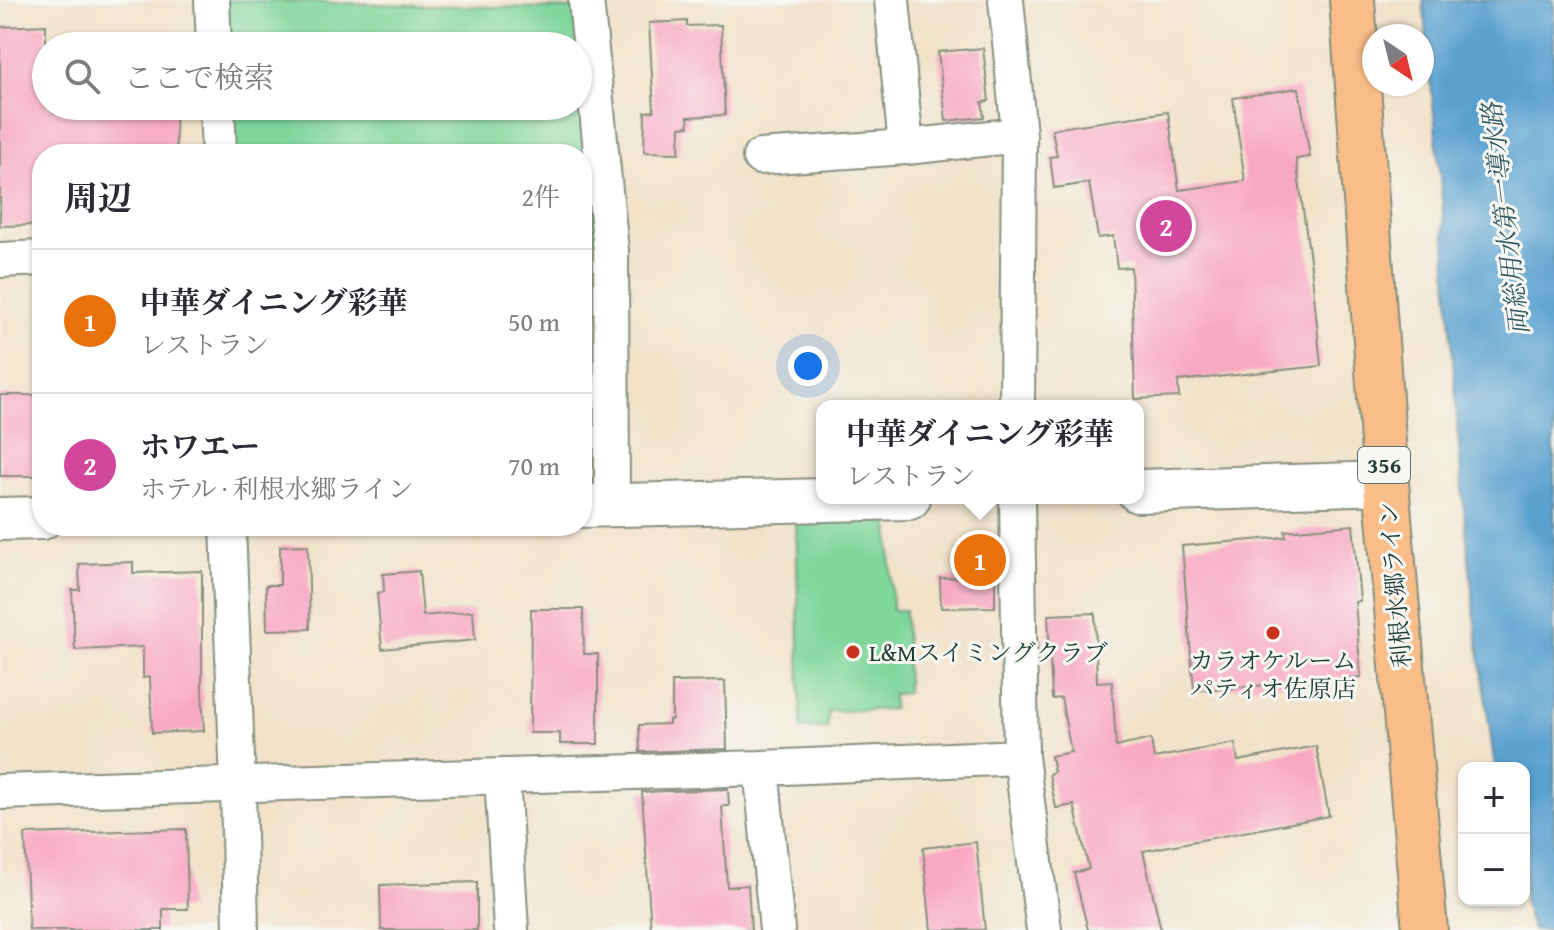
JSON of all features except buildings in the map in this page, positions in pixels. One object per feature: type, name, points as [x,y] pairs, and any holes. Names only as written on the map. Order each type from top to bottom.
[{"type":"highway","name":"利根水郷ライン","points":[[1352,0],[1386,483],[1425,930]]},
{"type":"street","points":[[212,0],[213,32]]},
{"type":"street","points":[[586,0],[587,32]]},
{"type":"street","points":[[892,0],[906,147]]},
{"type":"street","points":[[1006,0],[1019,135],[1017,400]]},
{"type":"street","points":[[218,120],[219,144]]},
{"type":"street","points":[[591,120],[597,251],[597,506],[816,500]]},
{"type":"street","points":[[760,157],[1019,135]]},
{"type":"street","points":[[0,260],[32,258]]},
{"type":"street","points":[[1144,491],[1386,483]]},
{"type":"street","points":[[1017,504],[1021,757],[1044,930]]},
{"type":"street","points":[[0,519],[32,518]]},
{"type":"street","points":[[228,536],[241,930]]},
{"type":"street","points":[[0,792],[1021,757]]},
{"type":"street","points":[[761,768],[777,930]]},
{"type":"street","points":[[502,776],[511,930]]},
{"type":"green space","points":[[224,0],[574,9],[577,32],[225,32]]},
{"type":"green space","points":[[230,120],[586,120],[589,144],[231,144]]},
{"type":"green space","points":[[592,169],[600,240],[592,240]]},
{"type":"green space","name":"L&Mスイミングクラブ","points":[[889,517],[892,610],[905,610],[907,693],[893,694],[893,709],[828,711],[828,728],[801,729],[796,520]]},
{"type":"water","name":"両総用水第一導水路","points":[[1423,0],[1554,0],[1554,930],[1532,930],[1526,906],[1530,906],[1530,762],[1494,762],[1476,629],[1462,490],[1432,96],[1434,24],[1425,24]]},
{"type":"place","name":"ホワエー","points":[[1166,226]]},
{"type":"place","name":"中華ダイニング彩華","points":[[980,560]]},
{"type":"place","name":"カラオケルーム パティオ佐原店","points":[[1273,633]]},
{"type":"place","name":"L&Mスイミングクラブ","points":[[853,652]]}]
